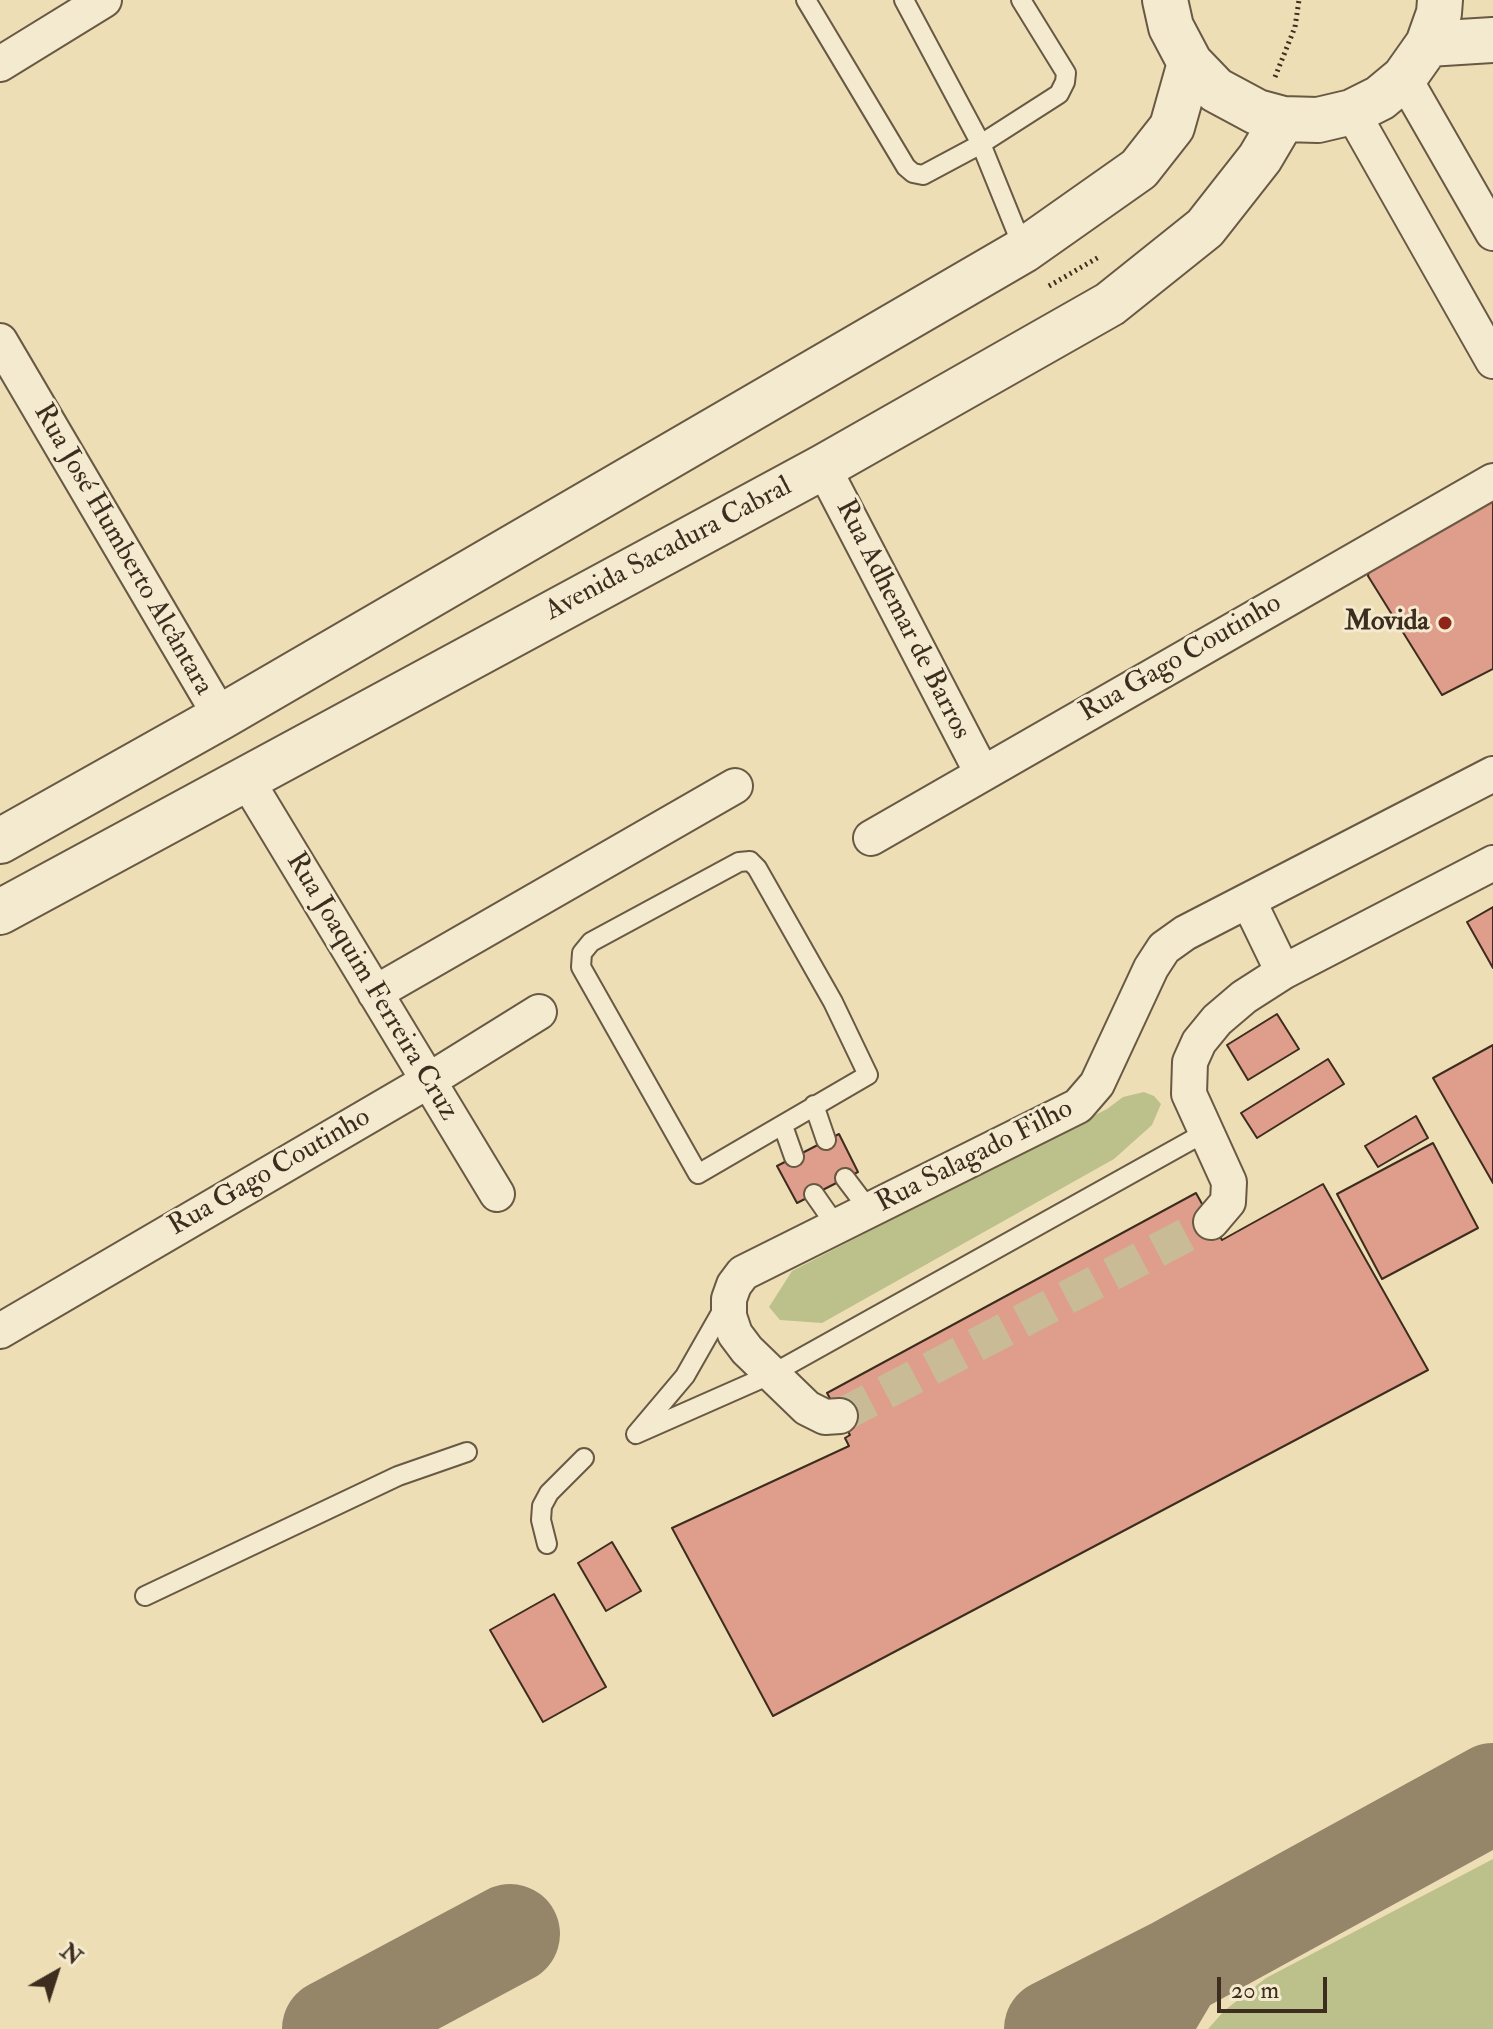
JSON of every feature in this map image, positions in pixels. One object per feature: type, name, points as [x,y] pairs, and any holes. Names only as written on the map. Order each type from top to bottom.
[{"type":"street","points":[[0,64],[104,0]]},
{"type":"street","points":[[1165,0],[1171,27],[1190,63],[1216,90],[1270,115],[1318,120],[1352,112],[1380,98],[1416,61],[1439,13],[1440,0]]},
{"type":"street","points":[[1416,61],[1493,40]]},
{"type":"street","points":[[1416,61],[1493,233]]},
{"type":"street","points":[[0,841],[221,717],[1024,250],[1139,169],[1172,127],[1190,63]]},
{"type":"street","points":[[1352,112],[1493,361]]},
{"type":"street","name":"Avenida Sacadura Cabral","points":[[0,912],[823,467],[1110,304],[1205,228],[1260,158],[1270,115]]},
{"type":"street","name":"Rua José Humberto Alcântara","points":[[0,341],[221,717]]},
{"type":"street","name":"Rua Adhemar de Barros","points":[[823,467],[982,773]]},
{"type":"street","name":"Rua Gago Coutinho","points":[[871,838],[1493,481]]},
{"type":"street","name":"Rua Salagado Filho","points":[[729,1299],[743,1273],[1078,1106],[1097,1084],[1151,968],[1164,948],[1185,933],[1493,774]]},
{"type":"street","name":"Rua Joaquim Ferreira Cruz","points":[[246,779],[497,1194]]},
{"type":"street","points":[[375,993],[735,786]]},
{"type":"street","points":[[1211,1222],[1228,1202],[1229,1182],[1189,1094],[1190,1062],[1199,1042],[1217,1020],[1235,1005],[1283,972],[1493,863]]},
{"type":"street","points":[[1249,902],[1283,972]]},
{"type":"street","name":"Rua Gago Coutinho","points":[[0,1331],[428,1081],[539,1012]]},
{"type":"street","points":[[729,1299],[729,1316],[735,1334],[772,1374],[807,1408],[825,1417],[840,1416]]},
{"type":"lane","points":[[806,0],[906,167],[913,173],[923,175],[981,144],[1059,94],[1066,73],[1021,0]]},
{"type":"lane","points":[[904,0],[981,144],[1024,250]]},
{"type":"lane","points":[[750,861],[757,868],[833,1002],[868,1075],[814,1105],[698,1174],[581,967],[582,953],[591,942],[739,862],[750,861]]},
{"type":"lane","points":[[814,1105],[826,1140]]},
{"type":"lane","points":[[783,1126],[794,1157]]},
{"type":"lane","points":[[729,1299],[685,1376],[636,1434],[772,1374],[1206,1132]]},
{"type":"lane","points":[[845,1178],[870,1211]]},
{"type":"lane","points":[[814,1194],[837,1227]]},
{"type":"lane","points":[[145,1596],[398,1476],[467,1452]]},
{"type":"lane","points":[[547,1544],[541,1520],[542,1506],[549,1493],[584,1458]]},
{"type":"path","points":[[1270,115],[1276,74],[1295,27],[1299,0]]},
{"type":"green space","points":[[1144,1092],[1154,1096],[1161,1104],[1152,1125],[1114,1159],[822,1323],[780,1320],[769,1307],[792,1271],[1107,1109],[1123,1097]]},
{"type":"green space","points":[[1493,1859],[1493,2029],[1208,2029],[1224,2011],[1266,1978]]},
{"type":"building","name":"Movida","points":[[1493,481],[1493,669],[1442,695],[1368,576],[1372,550]]},
{"type":"building","points":[[1493,907],[1493,968],[1467,922]]},
{"type":"building","points":[[1277,1014],[1299,1049],[1248,1080],[1227,1045]]},
{"type":"building","points":[[1493,1045],[1493,1183],[1433,1078]]},
{"type":"building","points":[[1328,1059],[1344,1084],[1257,1138],[1241,1113]]},
{"type":"building","points":[[1416,1116],[1428,1138],[1378,1167],[1365,1146]]},
{"type":"building","points":[[839,1134],[858,1172],[797,1203],[777,1166]]},
{"type":"building","points":[[1433,1143],[1478,1228],[1382,1279],[1337,1194]]},
{"type":"building","points":[[1323,1184],[1428,1370],[773,1716],[672,1528],[849,1446],[845,1438],[850,1435],[827,1393],[1196,1193],[1222,1240]]},
{"type":"building","points":[[612,1542],[641,1591],[606,1611],[578,1563]]},
{"type":"building","points":[[554,1594],[606,1687],[543,1722],[490,1630]]},
{"type":"taxiway","points":[[1138,2029],[1174,1968],[1493,1793]]},
{"type":"taxiway","points":[[332,2029],[510,1934]]},
{"type":"taxiway","points":[[1054,2029],[1174,1968]]},
{"type":"tunnel","points":[[840,1416],[1211,1222]]},
{"type":"place","name":"Movida","points":[[1445,623]]}]
